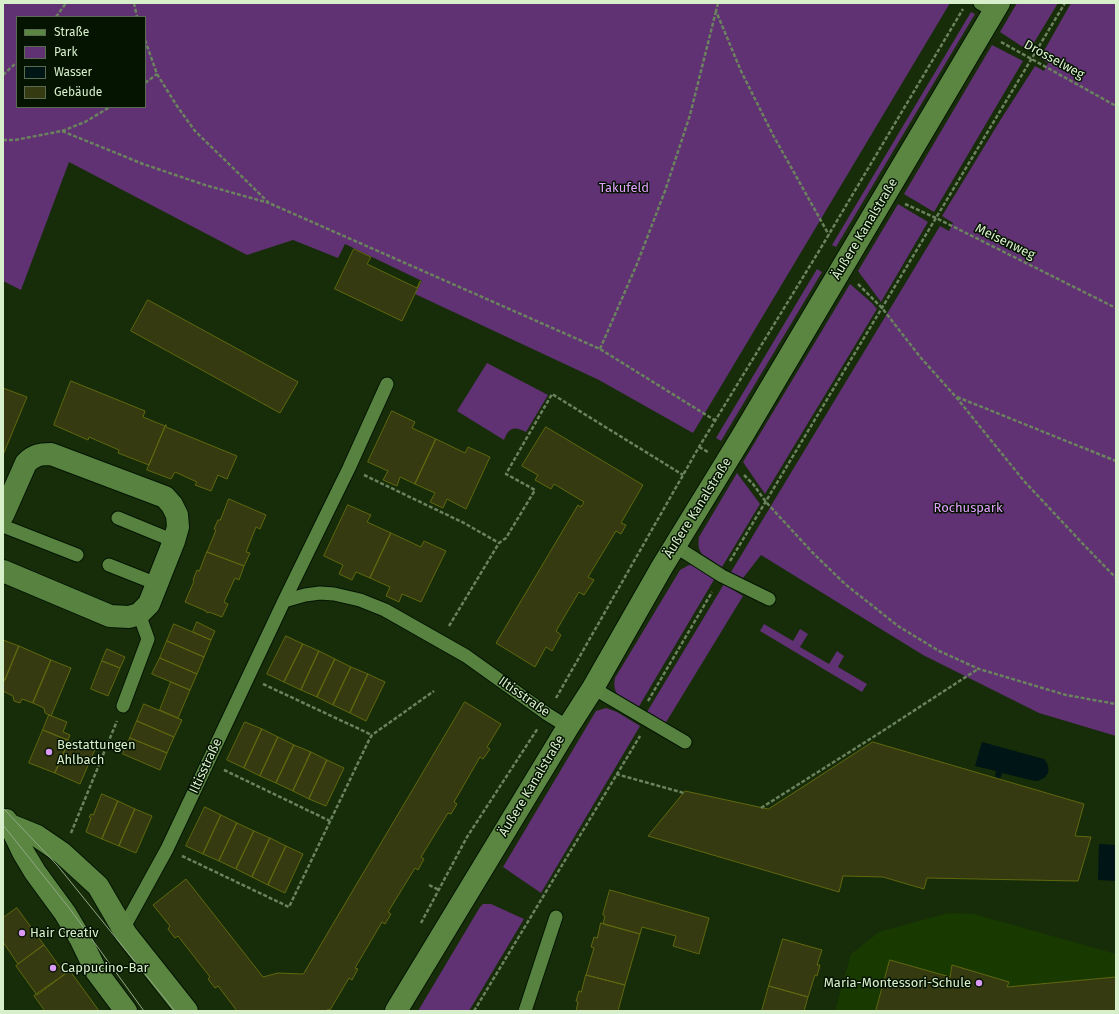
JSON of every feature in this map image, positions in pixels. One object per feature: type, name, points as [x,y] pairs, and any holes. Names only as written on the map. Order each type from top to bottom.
[{"type":"main road","name":"Äußere Kanalstraße","points":[[396,1011],[593,688],[675,546],[982,33],[991,6]]},
{"type":"main road","points":[[5,825],[37,836],[62,853],[98,886],[123,928],[187,1011]]},
{"type":"main road","points":[[5,825],[35,872],[65,913],[80,938],[96,971],[126,1011]]},
{"type":"street","points":[[3,515],[26,463],[33,456],[51,454],[165,497],[172,505],[177,515],[178,527],[149,604],[139,614],[129,617],[120,618],[110,616],[3,571]]},
{"type":"lane","name":"Iltisstraße","points":[[123,928],[159,866],[284,601],[349,468],[387,384]]},
{"type":"lane","points":[[118,518],[174,541]]},
{"type":"lane","points":[[3,526],[77,555]]},
{"type":"lane","points":[[675,546],[722,576],[769,599]]},
{"type":"lane","points":[[109,565],[157,584]]},
{"type":"lane","name":"Iltisstraße","points":[[284,601],[305,595],[320,593],[334,594],[360,600],[385,610],[466,656],[547,714],[568,727]]},
{"type":"lane","points":[[123,706],[148,638],[139,614]]},
{"type":"lane","points":[[593,688],[685,742]]},
{"type":"lane","points":[[525,1011],[556,917]]},
{"type":"path","points":[[57,16],[66,3]]},
{"type":"path","points":[[134,3],[137,16]]},
{"type":"path","points":[[600,349],[637,264],[665,191],[690,115],[718,3]]},
{"type":"path","points":[[420,923],[467,838],[547,714],[683,475],[829,235],[966,3]]},
{"type":"path","points":[[474,1011],[644,728],[644,707],[1065,3]]},
{"type":"path","points":[[716,11],[741,71],[829,235]]},
{"type":"path","name":"Drosselweg","points":[[982,33],[1032,58],[1116,106]]},
{"type":"path","points":[[146,43],[157,74],[195,131],[269,203]]},
{"type":"path","points":[[3,75],[16,63]]},
{"type":"path","points":[[146,82],[157,74]]},
{"type":"path","points":[[3,140],[15,140],[62,131],[85,122],[108,108]]},
{"type":"path","points":[[62,131],[150,167],[205,185],[269,203],[600,349],[716,421]]},
{"type":"path","name":"Meisenweg","points":[[885,195],[936,218],[1116,308]]},
{"type":"path","points":[[842,268],[882,308],[921,358],[956,397],[1024,481],[1116,578]]},
{"type":"path","points":[[440,642],[499,543],[506,538],[535,490],[506,474],[552,394],[683,475]]},
{"type":"path","points":[[956,397],[1116,460]]},
{"type":"path","points":[[699,448],[727,461],[740,470],[753,484],[766,502],[844,584],[898,626],[939,650],[979,669],[1066,696],[1116,704]]},
{"type":"path","points":[[349,468],[464,523],[499,543]]},
{"type":"path","points":[[761,808],[979,669]]},
{"type":"path","points":[[248,677],[372,735]]},
{"type":"path","points":[[167,849],[289,907],[372,735],[434,691]]},
{"type":"path","points":[[62,853],[123,706]]},
{"type":"path","points":[[208,762],[330,821]]},
{"type":"path","points":[[616,774],[684,793]]},
{"type":"path","points":[[429,885],[439,890]]},
{"type":"shaded area","name":"Maria-Montessori-Schule","points":[[948,913],[974,914],[1116,954],[1116,1011],[835,1011],[851,954],[879,932]]},
{"type":"green space","name":"Takufeld","points":[[3,3],[950,3],[693,433],[599,380],[415,294],[422,281],[345,244],[338,258],[293,240],[247,255],[69,162],[21,290],[3,281]]},
{"type":"green space","points":[[1017,3],[1058,3],[1029,51],[1000,32]]},
{"type":"green space","name":"Rochuspark","points":[[1071,3],[1116,3],[1116,736],[1039,713],[923,655],[761,555],[743,578],[731,572],[940,226],[949,231],[953,223],[942,216],[1035,66],[1044,71],[1048,63],[1040,58]]},
{"type":"green space","points":[[971,12],[975,14],[836,247],[832,245]]},
{"type":"green space","points":[[992,45],[1023,61],[934,212],[904,194]]},
{"type":"green space","points":[[898,204],[928,222],[881,302],[858,271]]},
{"type":"green space","points":[[817,269],[822,272],[721,441],[716,438]]},
{"type":"green space","points":[[850,284],[877,309],[765,494],[743,462]]},
{"type":"green space","points":[[487,363],[548,395],[526,432],[515,428],[512,429],[508,432],[504,440],[457,411]]},
{"type":"green space","points":[[737,473],[760,504],[722,567],[702,554],[698,541]]},
{"type":"green space","points":[[689,565],[696,566],[715,578],[638,708],[617,694],[614,684],[615,678],[680,570]]},
{"type":"green space","points":[[724,584],[743,596],[665,724],[647,712]]},
{"type":"green space","points":[[764,624],[793,641],[800,629],[808,634],[800,647],[829,664],[837,651],[844,656],[838,667],[867,684],[862,692],[760,631]]},
{"type":"green space","points":[[606,708],[617,712],[640,726],[541,893],[503,867],[596,711]]},
{"type":"green space","points":[[483,904],[491,904],[524,919],[469,1011],[418,1011],[480,907]]},
{"type":"water","points":[[982,742],[1044,759],[1049,770],[1048,773],[1043,779],[1035,781],[1002,773],[1000,779],[995,777],[996,771],[975,766]]},
{"type":"water","points":[[1099,844],[1116,845],[1116,881],[1098,880]]},
{"type":"building","points":[[354,249],[371,257],[367,264],[417,288],[421,281],[402,321],[335,289]]},
{"type":"building","points":[[148,300],[298,382],[280,413],[131,331]]},
{"type":"building","points":[[71,381],[145,411],[143,417],[165,426],[149,465],[118,453],[119,450],[89,437],[88,440],[54,425]]},
{"type":"building","points":[[3,388],[27,397],[3,455]]},
{"type":"building","points":[[392,411],[415,422],[412,428],[436,439],[415,484],[400,477],[397,486],[383,480],[388,471],[368,462]]},
{"type":"building","points":[[166,425],[166,427],[237,456],[227,479],[218,475],[211,491],[195,485],[197,482],[175,472],[171,479],[147,470]]},
{"type":"building","points":[[546,427],[643,485],[621,523],[626,525],[621,534],[616,531],[588,577],[594,580],[584,595],[579,592],[556,631],[561,635],[552,651],[546,647],[535,667],[496,643],[578,505],[581,507],[584,502],[554,484],[551,489],[535,480],[538,475],[522,466]]},
{"type":"building","points":[[436,439],[465,453],[468,447],[490,457],[466,509],[447,499],[443,508],[430,502],[435,493],[415,484]]},
{"type":"building","points":[[229,499],[266,515],[260,529],[256,527],[246,552],[250,553],[244,566],[207,552],[216,530],[214,529],[218,520],[220,520]]},
{"type":"building","points":[[348,505],[371,515],[367,522],[391,533],[370,578],[356,572],[352,580],[339,574],[343,565],[324,556]]},
{"type":"building","points":[[391,533],[421,547],[424,541],[446,551],[421,602],[402,594],[399,602],[386,596],[390,587],[370,578]]},
{"type":"building","points":[[207,552],[244,566],[239,580],[235,578],[224,602],[228,604],[222,617],[209,612],[208,613],[185,602],[197,570],[199,571]]},
{"type":"building","points":[[197,622],[215,631],[211,640],[193,632]]},
{"type":"building","points":[[174,624],[211,640],[204,657],[167,641]]},
{"type":"building","points":[[286,636],[303,644],[284,682],[267,674]]},
{"type":"building","points":[[3,640],[19,646],[5,680],[3,679]]},
{"type":"building","points":[[167,641],[204,657],[197,674],[160,658]]},
{"type":"building","points":[[303,644],[319,651],[301,690],[284,682]]},
{"type":"building","points":[[19,646],[51,660],[33,703],[22,699],[20,703],[14,701],[13,696],[3,691],[3,684]]},
{"type":"building","points":[[107,649],[125,657],[120,668],[102,661]]},
{"type":"building","points":[[319,651],[335,659],[317,697],[301,690]]},
{"type":"building","points":[[160,658],[197,674],[190,690],[152,674]]},
{"type":"building","points":[[335,659],[351,667],[333,705],[317,697]]},
{"type":"building","points":[[51,660],[71,668],[51,716],[45,713],[44,708],[33,703]]},
{"type":"building","points":[[102,661],[120,668],[108,696],[91,689]]},
{"type":"building","points":[[351,667],[368,674],[350,713],[333,705]]},
{"type":"building","points":[[368,674],[385,682],[366,721],[350,713]]},
{"type":"building","points":[[171,682],[190,690],[178,718],[160,710]]},
{"type":"building","points":[[465,702],[501,724],[487,747],[490,749],[483,759],[480,757],[454,802],[457,804],[451,814],[448,813],[421,857],[424,859],[418,870],[415,868],[388,912],[391,914],[385,924],[382,922],[355,968],[358,969],[352,980],[349,978],[330,1010],[237,1011],[218,986],[215,988],[208,979],[210,977],[178,936],[175,938],[168,929],[170,926],[153,905],[186,879],[263,977],[278,973],[303,974]]},
{"type":"building","points":[[144,704],[182,720],[174,737],[137,721]]},
{"type":"building","points":[[49,715],[67,722],[63,732],[70,735],[68,740],[43,730]]},
{"type":"building","points":[[137,721],[174,737],[167,753],[130,738]]},
{"type":"building","points":[[245,722],[262,729],[244,768],[227,760]]},
{"type":"building","points":[[262,729],[278,737],[260,776],[244,768]]},
{"type":"building","name":"Bestattungen Ahlbach","points":[[43,730],[69,741],[55,773],[29,763]]},
{"type":"building","points":[[278,737],[294,745],[276,783],[260,776]]},
{"type":"building","points":[[130,738],[167,753],[160,770],[123,754]]},
{"type":"building","points":[[69,741],[79,745],[81,741],[96,747],[80,784],[55,773]]},
{"type":"building","points":[[873,742],[1084,804],[1075,836],[1091,837],[1078,881],[927,878],[924,889],[883,877],[843,876],[839,892],[648,836],[685,791],[768,809]]},
{"type":"building","points":[[294,745],[311,752],[293,791],[276,783]]},
{"type":"building","points":[[311,752],[327,760],[309,799],[293,791]]},
{"type":"building","points":[[327,760],[344,768],[326,806],[309,799]]},
{"type":"building","points":[[102,794],[118,801],[102,839],[86,832],[91,818],[89,817],[91,814],[93,815]]},
{"type":"building","points":[[118,801],[135,809],[119,846],[102,839]]},
{"type":"building","points":[[205,807],[221,815],[203,854],[186,846]]},
{"type":"building","points":[[135,809],[152,816],[136,853],[119,846]]},
{"type":"building","points":[[221,815],[237,823],[219,861],[203,854]]},
{"type":"building","points":[[237,823],[254,831],[236,869],[219,861]]},
{"type":"building","points":[[254,831],[270,838],[252,877],[236,869]]},
{"type":"building","points":[[270,838],[286,846],[268,885],[252,877]]},
{"type":"building","points":[[286,846],[303,854],[285,893],[268,885]]},
{"type":"building","points":[[610,890],[709,918],[699,954],[673,946],[676,936],[642,927],[640,934],[603,924],[605,916],[603,915]]},
{"type":"building","points":[[17,908],[44,945],[18,964],[3,942],[3,918]]},
{"type":"building","points":[[601,923],[640,934],[625,985],[586,975],[594,948],[591,947],[594,937],[597,938]]},
{"type":"building","points":[[783,939],[822,950],[817,965],[820,965],[817,976],[815,975],[808,997],[769,986]]},
{"type":"building","points":[[44,945],[65,974],[37,995],[16,966]]},
{"type":"building","points":[[890,960],[950,977],[952,965],[1009,982],[1007,987],[1116,977],[1116,1011],[876,1011]]},
{"type":"building","points":[[70,971],[99,1011],[45,1011],[34,996]]},
{"type":"building","points":[[586,975],[625,985],[618,1011],[576,1011],[578,1002],[576,1001],[579,991],[581,992]]},
{"type":"building","points":[[769,986],[808,997],[804,1011],[762,1011]]},
{"type":"tram line","points":[[3,808],[57,865],[175,1011]]},
{"type":"tram line","points":[[3,825],[70,909],[144,1011]]},
{"type":"place","name":"Bestattungen Ahlbach","points":[[49,752]]},
{"type":"place","name":"Hair Creativ","points":[[22,933]]},
{"type":"place","name":"Cappucino-Bar","points":[[53,968]]},
{"type":"place","name":"Maria-Montessori-Schule","points":[[979,983]]}]
